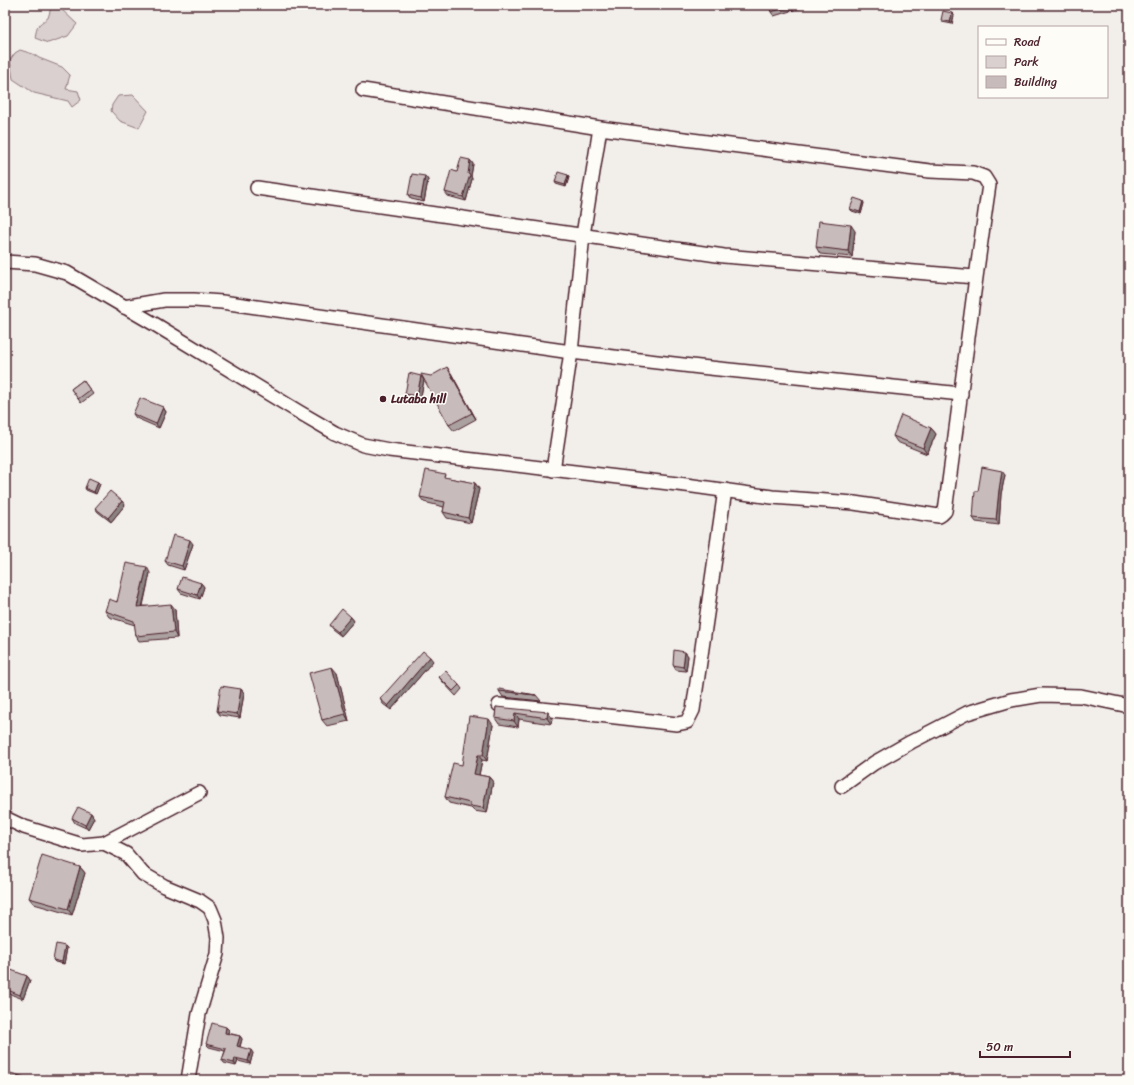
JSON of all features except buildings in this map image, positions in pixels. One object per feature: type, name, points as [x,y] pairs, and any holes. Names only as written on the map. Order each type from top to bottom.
[{"type":"street","points":[[5,262],[35,264],[67,273],[298,412],[335,433],[363,445],[389,450],[725,490],[772,497],[854,503],[939,516],[945,511],[975,276],[989,185],[984,177],[973,173],[930,171],[600,128],[363,90]]},
{"type":"street","points":[[553,470],[571,352],[583,235],[600,128]]},
{"type":"street","points":[[257,188],[724,256],[975,276]]},
{"type":"street","points":[[124,308],[164,300],[222,302],[571,352],[961,394]]},
{"type":"street","points":[[499,705],[677,724],[687,722],[693,710],[725,490]]},
{"type":"street","points":[[842,786],[874,764],[912,742],[968,713],[1011,700],[1041,695],[1081,696],[1129,706]]},
{"type":"street","points":[[5,818],[24,827],[82,845],[104,843],[199,793]]},
{"type":"street","points":[[104,843],[126,854],[143,874],[210,908],[215,920],[218,938],[217,954],[199,1014],[188,1080]]},
{"type":"green space","points":[[59,7],[77,24],[68,36],[48,43],[35,38],[38,26],[48,18],[51,8]]},
{"type":"green space","points":[[20,50],[62,67],[70,75],[66,89],[78,91],[81,100],[72,107],[68,101],[34,93],[13,79],[10,60],[15,53]]},
{"type":"green space","points":[[133,95],[148,111],[139,128],[120,121],[111,111],[112,105],[118,96]]},
{"type":"place","name":"Lutaba hill","points":[[383,399]]}]
